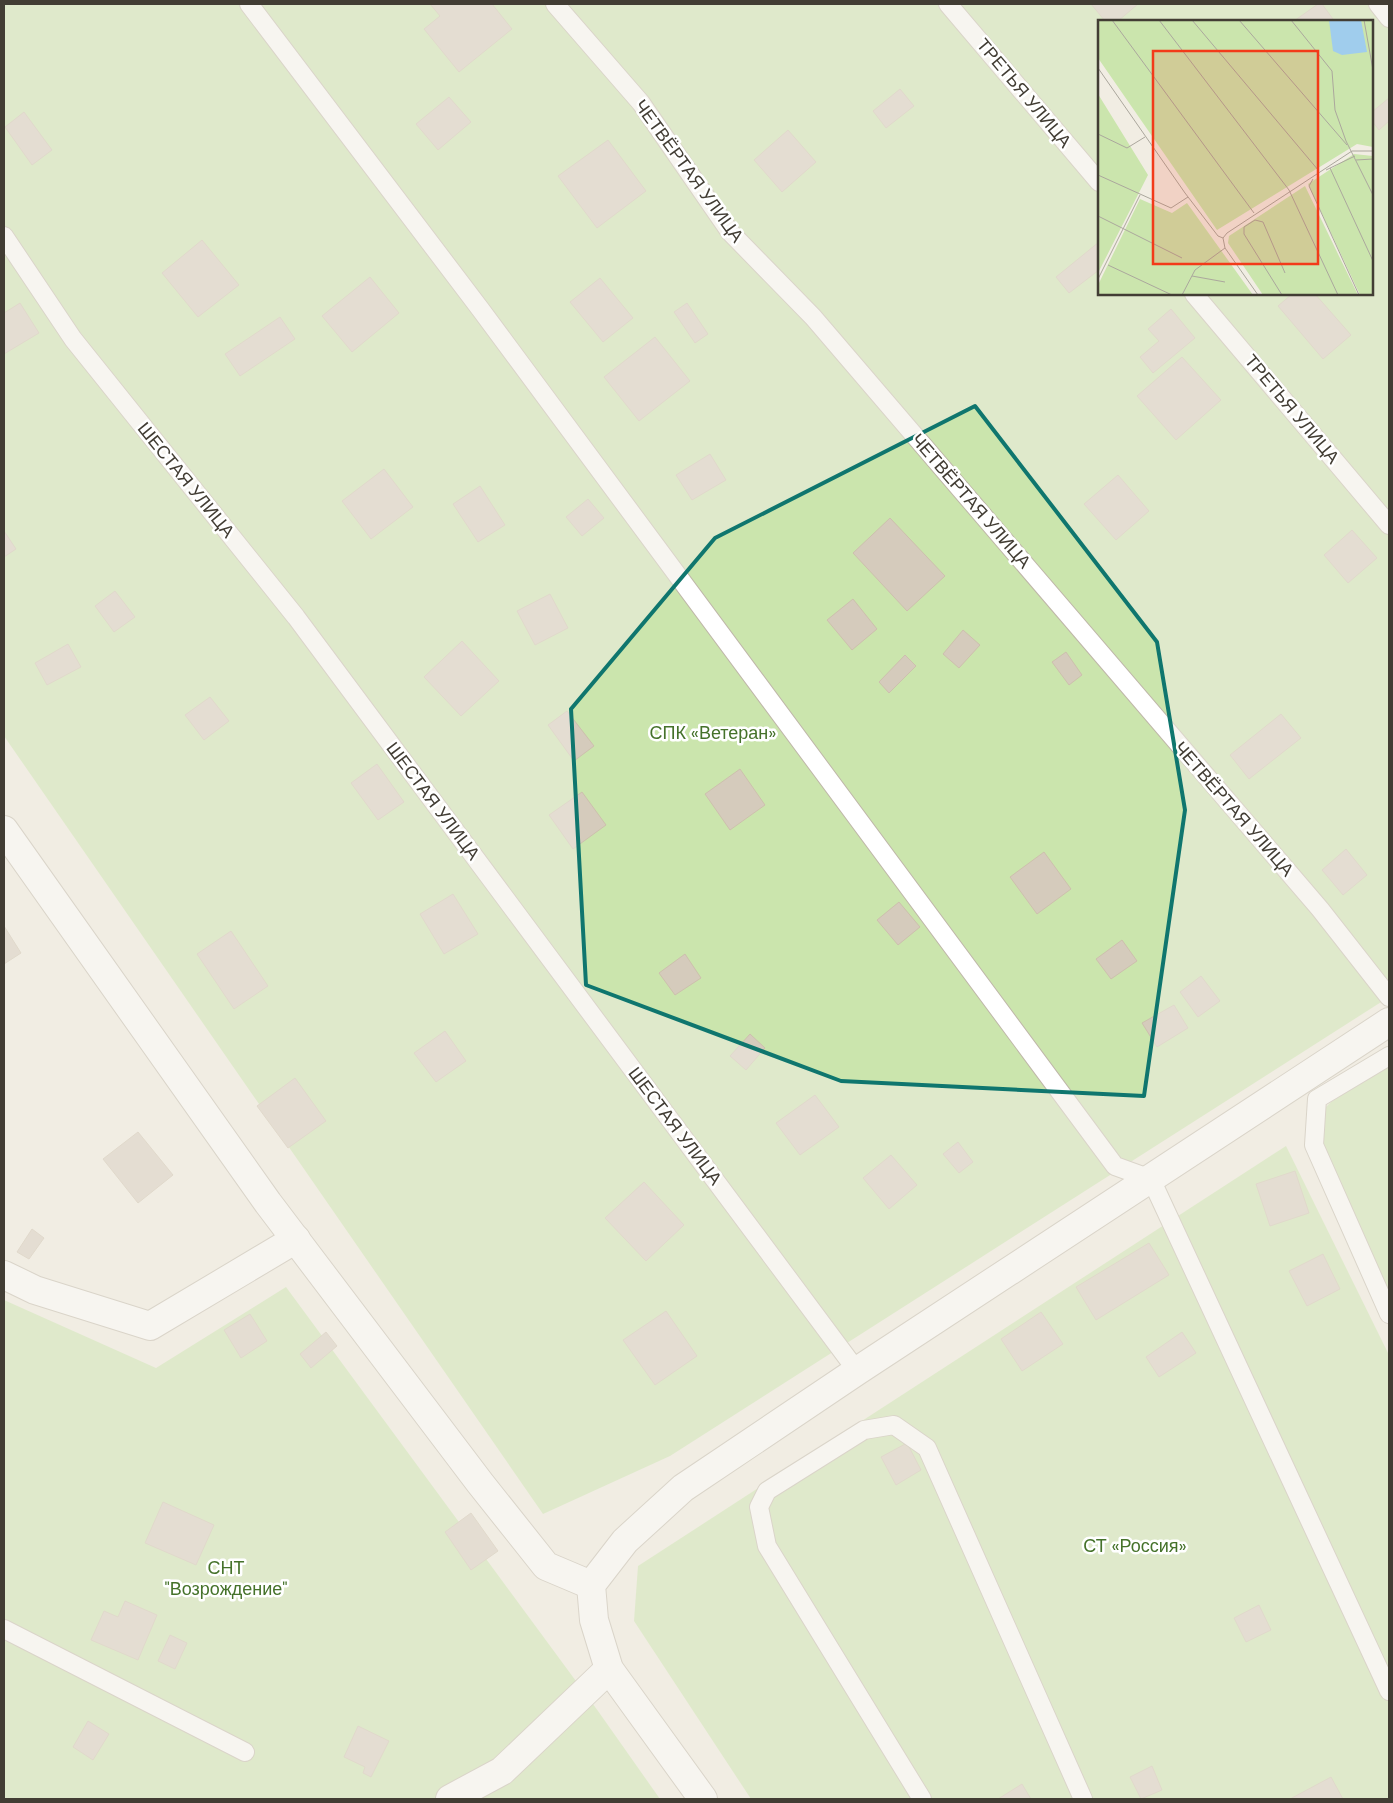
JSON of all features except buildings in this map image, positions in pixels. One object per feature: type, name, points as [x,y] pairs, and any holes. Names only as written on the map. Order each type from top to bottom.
[{"type":"street","points":[[4,830],[268,1204],[480,1483],[546,1566],[591,1585]]},
{"type":"street","points":[[703,1799],[609,1669],[594,1620],[591,1585],[624,1541],[683,1488],[857,1371],[1389,1022]]},
{"type":"street","points":[[4,1275],[35,1290],[150,1326],[296,1239]]},
{"type":"street","points":[[450,1799],[502,1771],[609,1669]]},
{"type":"lane","points":[[249,4],[481,310],[1115,1166],[1151,1179],[1389,1690]]},
{"type":"lane","name":"ЧЕТВЁРТАЯ УЛИЦА","points":[[555,4],[640,103],[730,232],[814,317],[1320,909],[1389,997]]},
{"type":"lane","name":"ТРЕТЬЯ УЛИЦА","points":[[948,4],[1098,181]]},
{"type":"lane","points":[[1378,4],[1389,18]]},
{"type":"lane","name":"ШЕСТАЯ УЛИЦА","points":[[4,236],[73,339],[296,617],[857,1371]]},
{"type":"lane","name":"ТРЕТЬЯ УЛИЦА","points":[[1195,295],[1389,525]]},
{"type":"lane","points":[[1389,1056],[1317,1099],[1314,1145],[1389,1314]]},
{"type":"lane","points":[[922,1799],[767,1546],[759,1507],[767,1491],[864,1430],[894,1424],[927,1448],[1083,1799]]},
{"type":"lane","points":[[4,1630],[245,1752]]},
{"type":"highlighted area","points":[[975,406],[1157,642],[1185,810],[1144,1096],[841,1081],[586,985],[571,709],[715,538]]},
{"type":"green space","name":"СПК «Ветеран»","points":[[4,4],[1389,4],[1389,997],[670,1456],[543,1514],[4,736]]},
{"type":"green space","points":[[1389,1065],[1389,1300],[1310,1123],[1331,1102]]},
{"type":"green space","name":"СТ «Россия»","points":[[1286,1146],[1389,1355],[1389,1799],[751,1799],[634,1621],[638,1566]]},
{"type":"green space","name":"СНТ \"Возрождение\"","points":[[286,1287],[598,1711],[660,1799],[4,1799],[4,1300],[156,1368]]}]
